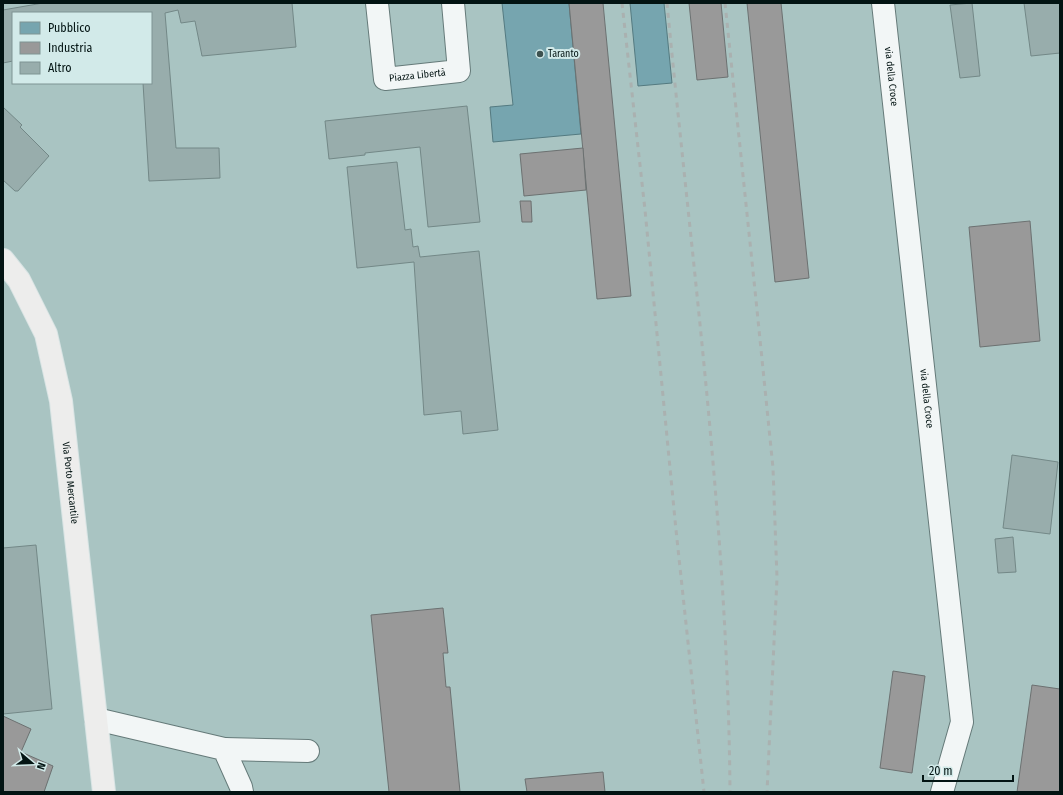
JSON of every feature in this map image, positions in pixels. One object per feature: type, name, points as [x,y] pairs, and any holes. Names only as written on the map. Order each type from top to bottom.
[{"type":"main road","name":"Via Porto Mercantile","points":[[3,260],[19,280],[46,334],[61,401],[104,792]]},
{"type":"street","name":"Piazza Libertà","points":[[377,3],[385,79],[459,70],[453,3]]},
{"type":"street","name":"via della Croce","points":[[883,3],[962,722],[942,792]]},
{"type":"street","points":[[96,719],[224,749],[308,751]]},
{"type":"street","points":[[224,749],[242,792]]},
{"type":"building: Pubblico","name":"Taranto","points":[[502,3],[569,3],[581,134],[493,142],[490,107],[513,105]]},
{"type":"building: Pubblico","points":[[630,3],[664,3],[672,83],[638,86]]},
{"type":"building: Industria","points":[[569,3],[603,3],[631,296],[597,299]]},
{"type":"building: Industria","points":[[689,3],[721,3],[728,77],[697,80]]},
{"type":"building: Industria","points":[[747,3],[781,3],[809,278],[775,282]]},
{"type":"building: Industria","points":[[583,148],[586,190],[524,196],[520,154]]},
{"type":"building: Industria","points":[[520,201],[531,201],[532,222],[522,222]]},
{"type":"building: Industria","points":[[1030,221],[1040,341],[980,347],[969,227]]},
{"type":"building: Industria","points":[[443,608],[448,653],[443,653],[446,687],[450,687],[460,792],[389,792],[371,615]]},
{"type":"building: Industria","points":[[893,671],[925,676],[912,773],[880,768]]},
{"type":"building: Industria","points":[[1032,685],[1060,689],[1060,792],[1017,792]]},
{"type":"building: Industria","points":[[3,716],[31,729],[21,752],[53,766],[44,792],[3,792]]},
{"type":"building: Industria","points":[[603,772],[605,792],[527,792],[525,779]]},
{"type":"building: Altro","points":[[43,3],[292,3],[296,47],[202,56],[195,21],[181,23],[178,10],[165,13],[176,148],[219,148],[220,178],[149,181],[143,84],[152,84],[152,12],[12,12],[12,61],[3,63],[3,10]]},
{"type":"building: Altro","points":[[972,3],[980,76],[960,78],[950,5]]},
{"type":"building: Altro","points":[[1024,3],[1060,3],[1060,53],[1031,56]]},
{"type":"building: Altro","points":[[467,106],[480,222],[428,227],[420,147],[365,153],[365,155],[329,159],[325,121]]},
{"type":"building: Altro","points":[[3,107],[22,125],[20,127],[49,156],[18,191],[15,191],[3,180]]},
{"type":"building: Altro","points":[[397,162],[405,230],[411,229],[413,247],[418,246],[420,257],[479,251],[498,430],[463,434],[461,411],[424,415],[414,262],[357,268],[347,167]]},
{"type":"building: Altro","points":[[1012,455],[1058,462],[1050,534],[1003,528]]},
{"type":"building: Altro","points":[[1013,537],[1016,572],[998,573],[995,539]]},
{"type":"building: Altro","points":[[36,545],[52,709],[3,714],[3,548]]},
{"type":"railway","points":[[622,3],[645,210],[676,530],[704,792]]},
{"type":"railway","points":[[667,3],[716,496],[728,693],[730,792]]},
{"type":"railway","points":[[725,3],[773,468],[777,578],[767,792]]},
{"type":"place","name":"Taranto","points":[[540,54]]}]
